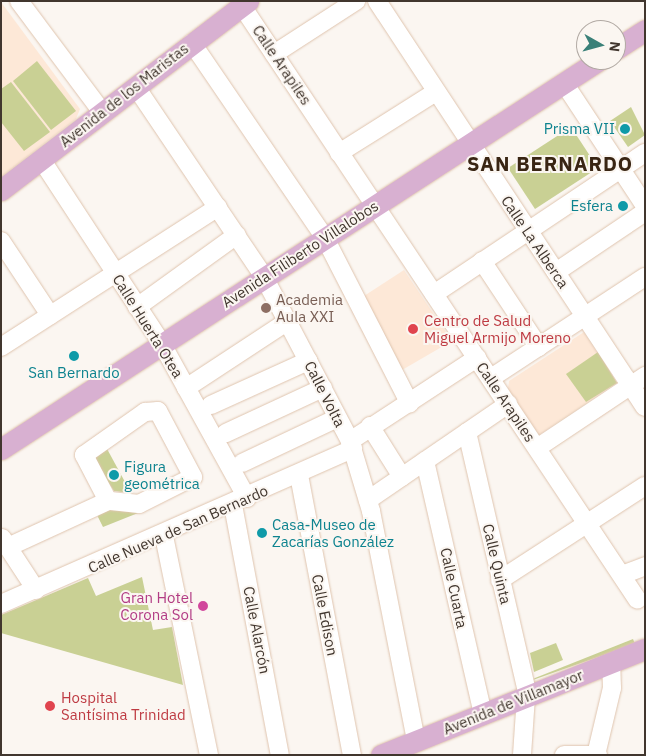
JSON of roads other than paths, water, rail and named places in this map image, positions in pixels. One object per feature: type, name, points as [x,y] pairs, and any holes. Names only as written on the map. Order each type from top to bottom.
[{"type":"main road","name":"Avenida de los Maristas","points":[[1,190],[245,4]]},
{"type":"main road","points":[[626,42],[645,30]]},
{"type":"main road","name":"Avenida Filiberto Villalobos","points":[[1,449],[584,70]]},
{"type":"main road","name":"Avenida de Villamayor","points":[[381,755],[645,649]]},
{"type":"street","points":[[18,1],[102,112]]},
{"type":"street","points":[[274,54],[356,1]]},
{"type":"street","name":"Calle La Alberca","points":[[378,1],[585,317],[638,381],[645,407]]},
{"type":"street","name":"Calle Arapiles","points":[[245,4],[274,54],[637,599]]},
{"type":"street","points":[[192,43],[325,238],[410,404]]},
{"type":"street","points":[[556,272],[644,203],[564,83]]},
{"type":"street","name":"Calle Volta","points":[[136,87],[264,277],[352,445],[368,500],[416,741]]},
{"type":"street","points":[[340,153],[436,92]]},
{"type":"street","points":[[434,294],[645,152]]},
{"type":"street","name":"Calle Huerta Otea","points":[[41,160],[162,344],[186,388],[240,502]]},
{"type":"street","points":[[1,346],[218,207]]},
{"type":"street","points":[[137,307],[237,235]]},
{"type":"street","points":[[1,241],[50,315]]},
{"type":"street","points":[[482,261],[539,347]]},
{"type":"street","points":[[491,378],[645,277]]},
{"type":"street","points":[[186,388],[288,321]]},
{"type":"street","name":"Calle Nueva de San Bernardo","points":[[1,604],[164,536],[299,475],[352,445],[370,426],[410,404],[477,358]]},
{"type":"street","points":[[211,405],[308,361]]},
{"type":"street","points":[[537,448],[638,381]]},
{"type":"street","points":[[226,434],[323,388]]},
{"type":"street","points":[[368,500],[508,404]]},
{"type":"street","points":[[36,590],[4,542],[108,501],[139,504],[193,477],[158,411],[145,412],[86,450],[83,460],[108,501]]},
{"type":"street","points":[[242,463],[337,418]]},
{"type":"street","points":[[370,426],[402,477]]},
{"type":"street","name":"Calle Quinta","points":[[467,432],[527,697],[522,755]]},
{"type":"street","name":"Calle Cuarta","points":[[425,461],[483,714]]},
{"type":"street","name":"Calle Edison","points":[[299,475],[352,755]]},
{"type":"street","points":[[500,580],[645,486]]},
{"type":"street","name":"Calle Alarcón","points":[[240,502],[280,755]]},
{"type":"street","points":[[164,536],[208,755]]},
{"type":"street","points":[[622,575],[645,566]]},
{"type":"street","points":[[564,755],[597,755],[612,688],[611,663]]},
{"type":"place","name":"Prisma VII","points":[[625,129]]},
{"type":"place","name":"Esfera","points":[[623,206]]},
{"type":"place","name":"Academia Aula XXI","points":[[266,308]]},
{"type":"place","name":"Centro de Salud Miguel Armijo Moreno","points":[[413,329]]},
{"type":"place","name":"San Bernardo","points":[[74,356]]},
{"type":"place","name":"Figura geométrica","points":[[114,475]]},
{"type":"place","name":"Casa-Museo de Zacarías González","points":[[262,533]]},
{"type":"place","name":"Gran Hotel Corona Sol","points":[[203,606]]},
{"type":"place","name":"Hospital Santísima Trinidad","points":[[50,706]]},
{"type":"district","name":"SAN BERNARDO","points":[[550,163]]}]
